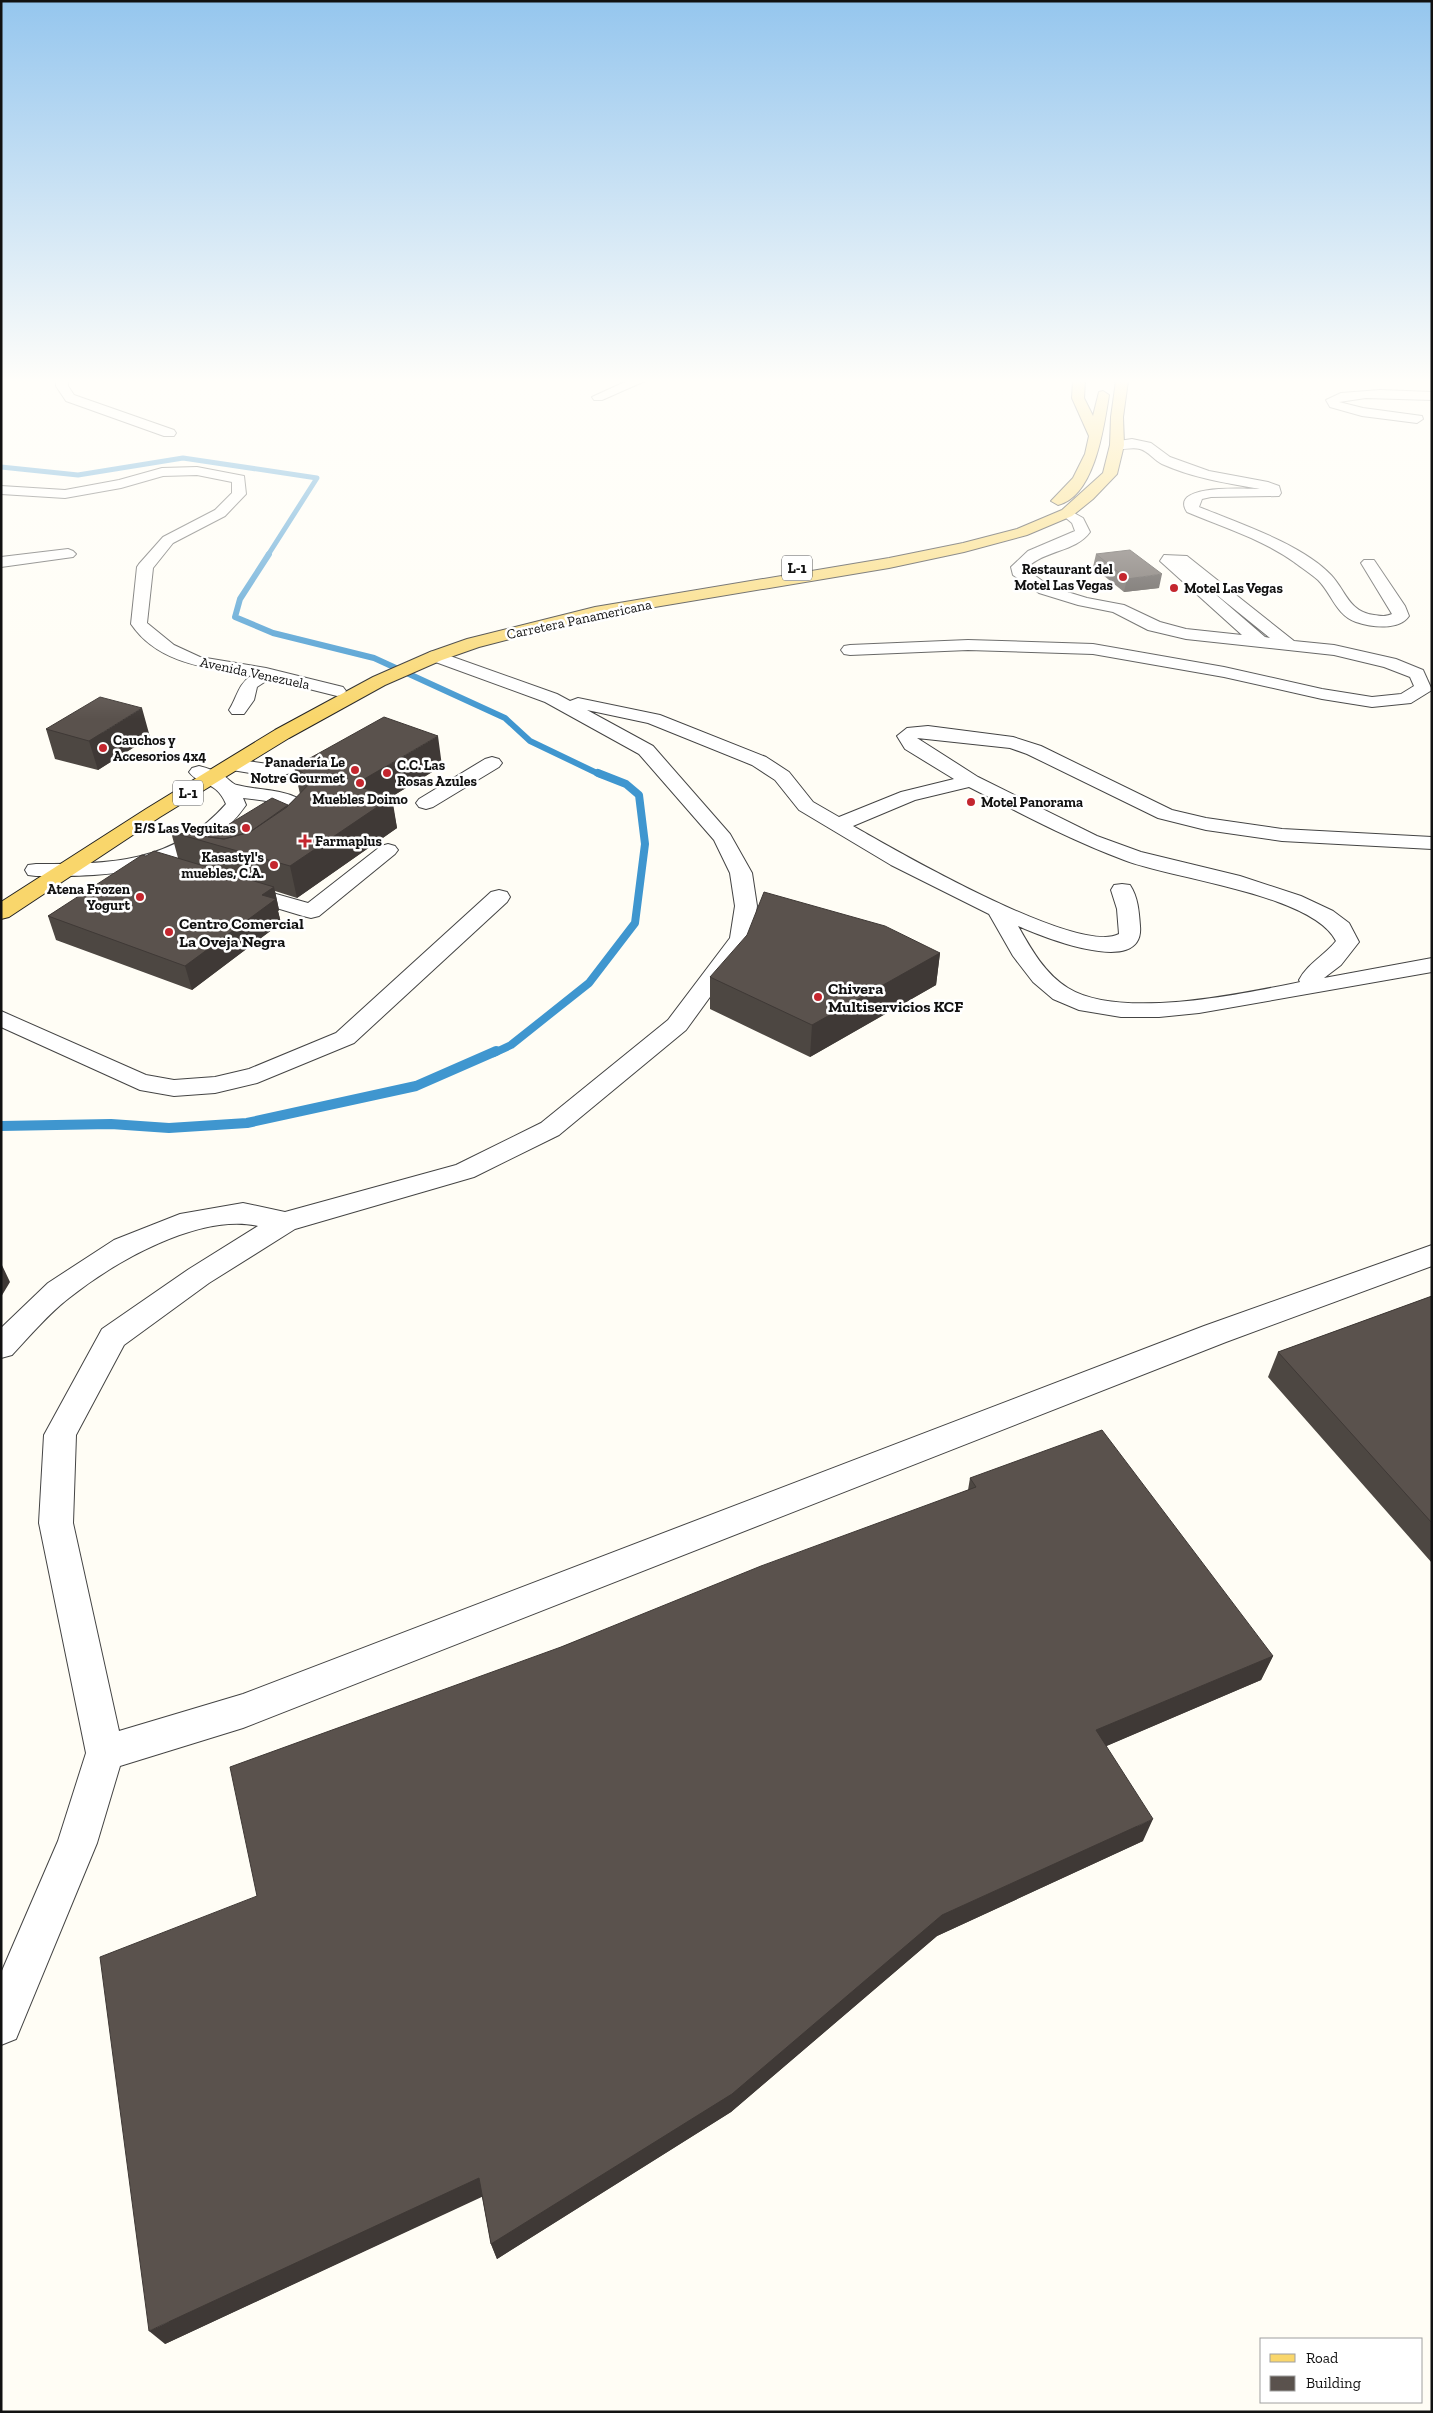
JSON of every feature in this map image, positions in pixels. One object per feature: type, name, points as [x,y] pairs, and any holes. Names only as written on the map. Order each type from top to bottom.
[{"type":"main road","name":"Carretera Panamericana","points":[[419,659],[450,639],[572,607],[941,544],[1019,523],[1045,511],[1068,494]]},
{"type":"main road","name":"Carretera Panamericana","points":[[1,912],[153,813],[206,775],[337,691],[419,659],[473,643],[595,612],[889,563],[964,547],[1022,532],[1067,513],[1090,494]]},
{"type":"main road","name":"Carretera Panamericana","points":[[1,892],[137,805],[233,765],[371,679]]},
{"type":"street","name":"Avenida Venezuela","points":[[239,494],[220,513],[168,540],[145,567],[139,624],[168,649],[196,661],[266,673],[337,691]]},
{"type":"street","points":[[1208,494],[1197,496],[1192,502],[1192,509],[1267,540],[1297,557],[1325,578],[1346,609],[1360,618],[1388,622],[1401,616],[1397,606],[1369,563]]},
{"type":"street","points":[[1249,494],[1274,494]]},
{"type":"street","points":[[850,650],[968,645],[1020,645],[1093,650],[1224,672],[1322,694],[1372,702],[1406,699],[1424,688],[1417,674],[1390,663],[1350,653],[1288,644],[1219,639],[1186,634],[1154,626],[1118,608],[1103,596],[1058,582],[1036,571],[1036,568],[1042,562],[1091,542],[1097,526],[1091,514],[1088,496]]},
{"type":"street","points":[[1067,513],[1078,521],[1083,532],[1074,540],[1034,553],[1019,567],[1019,572],[1045,590],[1084,602],[1118,608]]},
{"type":"street","points":[[1,562],[68,554]]},
{"type":"street","points":[[1259,641],[1168,561],[1169,558],[1182,558],[1288,644]]},
{"type":"street","points":[[419,659],[551,698],[653,719],[759,760],[782,776],[806,806],[898,861],[997,910],[1066,938],[1098,945],[1117,944],[1130,937],[1128,909],[1122,890]]},
{"type":"street","points":[[238,710],[245,700],[249,685],[266,673]]},
{"type":"street","points":[[1,2024],[77,1843],[105,1753],[56,1523],[60,1435],[114,1337],[199,1276],[285,1222],[465,1171],[550,1129],[621,1073],[677,1025],[741,939],[746,906],[742,872],[723,838],[663,767],[646,750],[551,698]]},
{"type":"street","points":[[1314,987],[1311,980],[1314,974],[1333,960],[1348,942],[1341,928],[1325,916],[1293,901],[1232,881],[1134,856],[1090,840],[971,781],[912,745],[906,736],[914,732],[928,732],[1013,743],[1034,750],[1165,814],[1206,824],[1291,836],[1432,843]]},
{"type":"street","points":[[426,802],[492,762]]},
{"type":"street","points":[[233,765],[275,771],[288,768]]},
{"type":"street","points":[[206,775],[230,790],[283,798],[298,805],[305,813],[294,826],[280,836]]},
{"type":"street","points":[[837,825],[908,796],[971,781]]},
{"type":"street","points":[[176,862],[224,823],[236,805],[230,790]]},
{"type":"street","points":[[225,885],[311,911],[388,850]]},
{"type":"street","points":[[36,870],[125,867],[148,862],[176,862],[203,858]]},
{"type":"street","points":[[1,1018],[140,1082],[174,1088],[215,1085],[257,1075],[345,1038],[499,897]]},
{"type":"street","points":[[997,910],[1038,974],[1061,994],[1089,1005],[1143,1009],[1195,1007],[1270,996],[1432,965]]},
{"type":"street","points":[[1,1347],[58,1291],[124,1247],[190,1221],[243,1213],[285,1222]]},
{"type":"street","points":[[105,1753],[243,1711],[1216,1334],[1432,1255]]},
{"type":"building","points":[[1130,550],[1162,574],[1127,579],[1096,554]]},
{"type":"building","points":[[100,697],[142,708],[89,741],[46,729]]},
{"type":"building","points":[[384,717],[438,736],[354,785],[392,797],[290,866],[171,832],[224,839],[250,832],[287,807],[310,783],[303,773],[294,767]]},
{"type":"building","points":[[272,798],[288,805],[250,832],[224,839],[208,837]]},
{"type":"building","points":[[154,851],[274,887],[262,895],[276,899],[185,966],[48,916],[142,855],[146,856]]},
{"type":"building","points":[[764,892],[885,926],[940,953],[812,1025],[710,977],[747,935]]},
{"type":"building","points":[[1432,1296],[1432,1523],[1278,1352]]},
{"type":"building","points":[[1102,1430],[1273,1656],[1096,1730],[1153,1819],[942,1915],[732,2094],[491,2244],[479,2178],[149,2331],[100,1957],[257,1896],[230,1767],[561,1647],[761,1566],[976,1487],[970,1478]]},
{"type":"waterway","points":[[268,555],[307,494]]},
{"type":"waterway","points":[[269,554],[240,599],[235,617],[273,633],[374,658],[505,718],[530,741],[601,775]]},
{"type":"waterway","points":[[494,1053],[511,1045],[589,983],[635,923],[645,844],[639,795],[626,784],[598,773]]},
{"type":"waterway","points":[[1,1126],[111,1124],[169,1128],[247,1123],[416,1086],[496,1051]]},
{"type":"place","name":"Restaurant del Motel Las Vegas","points":[[1123,577]]},
{"type":"place","name":"Motel Las Vegas","points":[[1174,588]]},
{"type":"place","name":"Cauchos y Accesorios 4x4","points":[[103,748]]},
{"type":"place","name":"Panadería Le Notre Gourmet","points":[[355,770]]},
{"type":"place","name":"C.C. Las Rosas Azules","points":[[387,773]]},
{"type":"place","name":"Muebles Doimo","points":[[360,783]]},
{"type":"place","name":"Motel Panorama","points":[[971,802]]},
{"type":"place","name":"E/S Las Veguitas","points":[[246,828]]},
{"type":"place","name":"Farmaplus","points":[[305,841]]},
{"type":"place","name":"Kasastyl's muebles, C.A.","points":[[274,865]]},
{"type":"place","name":"Atena Frozen Yogurt","points":[[140,897]]},
{"type":"place","name":"Centro Comercial La Oveja Negra","points":[[169,932]]},
{"type":"place","name":"Chivera Multiservicios KCF","points":[[818,997]]}]
